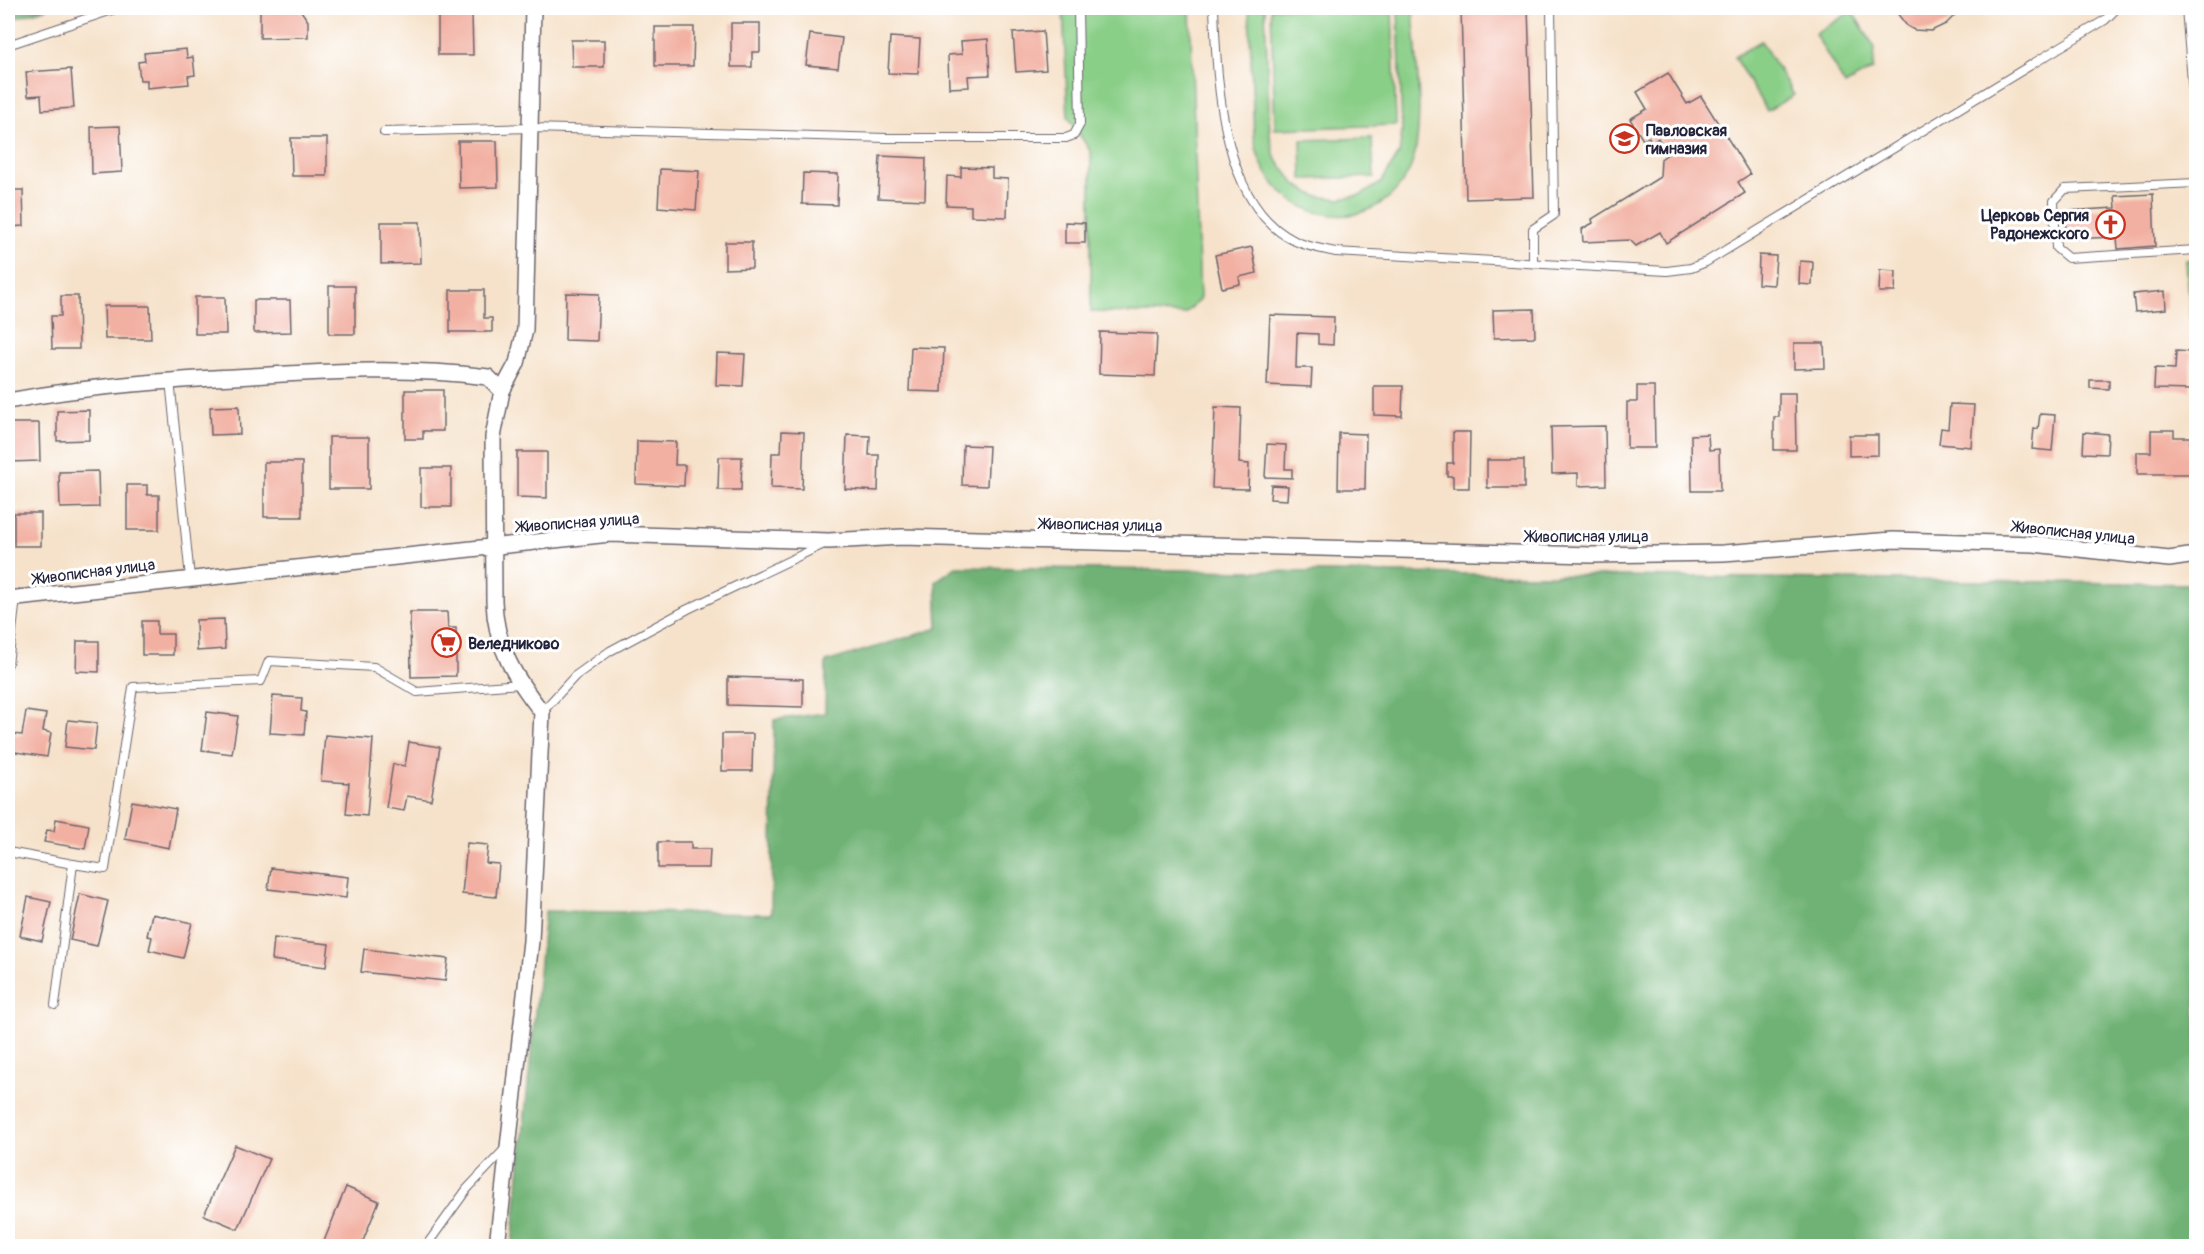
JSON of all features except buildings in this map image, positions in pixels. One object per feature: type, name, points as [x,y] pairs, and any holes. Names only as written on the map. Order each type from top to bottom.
[{"type":"street","points":[[497,1246],[531,941],[542,712],[520,684],[503,653],[495,623],[494,546],[493,437],[502,391],[517,363],[525,330],[532,128],[533,8]]},
{"type":"street","points":[[8,401],[60,392],[170,380],[352,370],[488,377],[502,391]]},
{"type":"street","name":"Живописная улица","points":[[12,599],[610,534],[829,541],[902,537],[1591,555],[1723,553],[1893,540],[2034,544],[2169,559],[2196,555]]},
{"type":"lane","points":[[8,45],[118,8]]},
{"type":"lane","points":[[384,132],[532,128],[886,138],[1066,138],[1074,135],[1080,123],[1078,8]]},
{"type":"lane","points":[[1214,8],[1221,113],[1234,160],[1258,210],[1276,228],[1294,241],[1336,252],[1667,271],[1691,268],[2105,20],[2117,8]]},
{"type":"lane","points":[[1533,263],[1533,229],[1554,214],[1551,8]]},
{"type":"lane","points":[[2186,8],[2196,130]]},
{"type":"lane","points":[[2196,183],[2065,189],[2054,201],[2056,248],[2068,258],[2196,250]]},
{"type":"lane","points":[[170,380],[190,578]]},
{"type":"lane","points":[[542,712],[575,676],[610,651],[688,609],[829,541]]},
{"type":"lane","points":[[8,664],[12,599]]},
{"type":"lane","points":[[8,852],[105,869],[133,687],[261,681],[269,661],[374,667],[417,692],[520,684]]},
{"type":"lane","points":[[55,1005],[73,864]]},
{"type":"lane","points":[[426,1246],[467,1189],[508,1146]]},
{"type":"green space","points":[[8,8],[48,8],[8,20]]},
{"type":"green space","points":[[1063,8],[1190,8],[1200,299],[1185,314],[1091,312],[1091,152],[1068,117]]},
{"type":"green space","points":[[1249,8],[1265,8],[1270,136],[1275,158],[1296,185],[1316,196],[1339,199],[1361,195],[1381,183],[1399,154],[1402,131],[1398,8],[1413,8],[1419,115],[1418,136],[1409,171],[1392,195],[1370,209],[1345,215],[1321,213],[1297,204],[1277,187],[1262,164],[1254,136]]},
{"type":"green space","points":[[1271,8],[1392,8],[1396,125],[1275,129]]},
{"type":"green space","points":[[1852,11],[1875,48],[1873,69],[1845,85],[1815,34]]},
{"type":"green space","points":[[1761,41],[1794,95],[1767,111],[1734,57]]},
{"type":"green space","points":[[1372,138],[1374,177],[1302,179],[1301,140]]},
{"type":"green space","points":[[2196,259],[2196,322],[2191,321],[2186,260]]},
{"type":"green space","points":[[956,567],[2196,584],[2196,1246],[512,1246],[545,911],[771,914],[774,720],[825,713],[826,662],[938,628],[936,581]]},
{"type":"place","name":"Павловская гимназия","points":[[1625,139]]},
{"type":"place","name":"Церковь Сергия Радонежского","points":[[2110,224]]},
{"type":"place","name":"Веледниково","points":[[447,643]]}]
